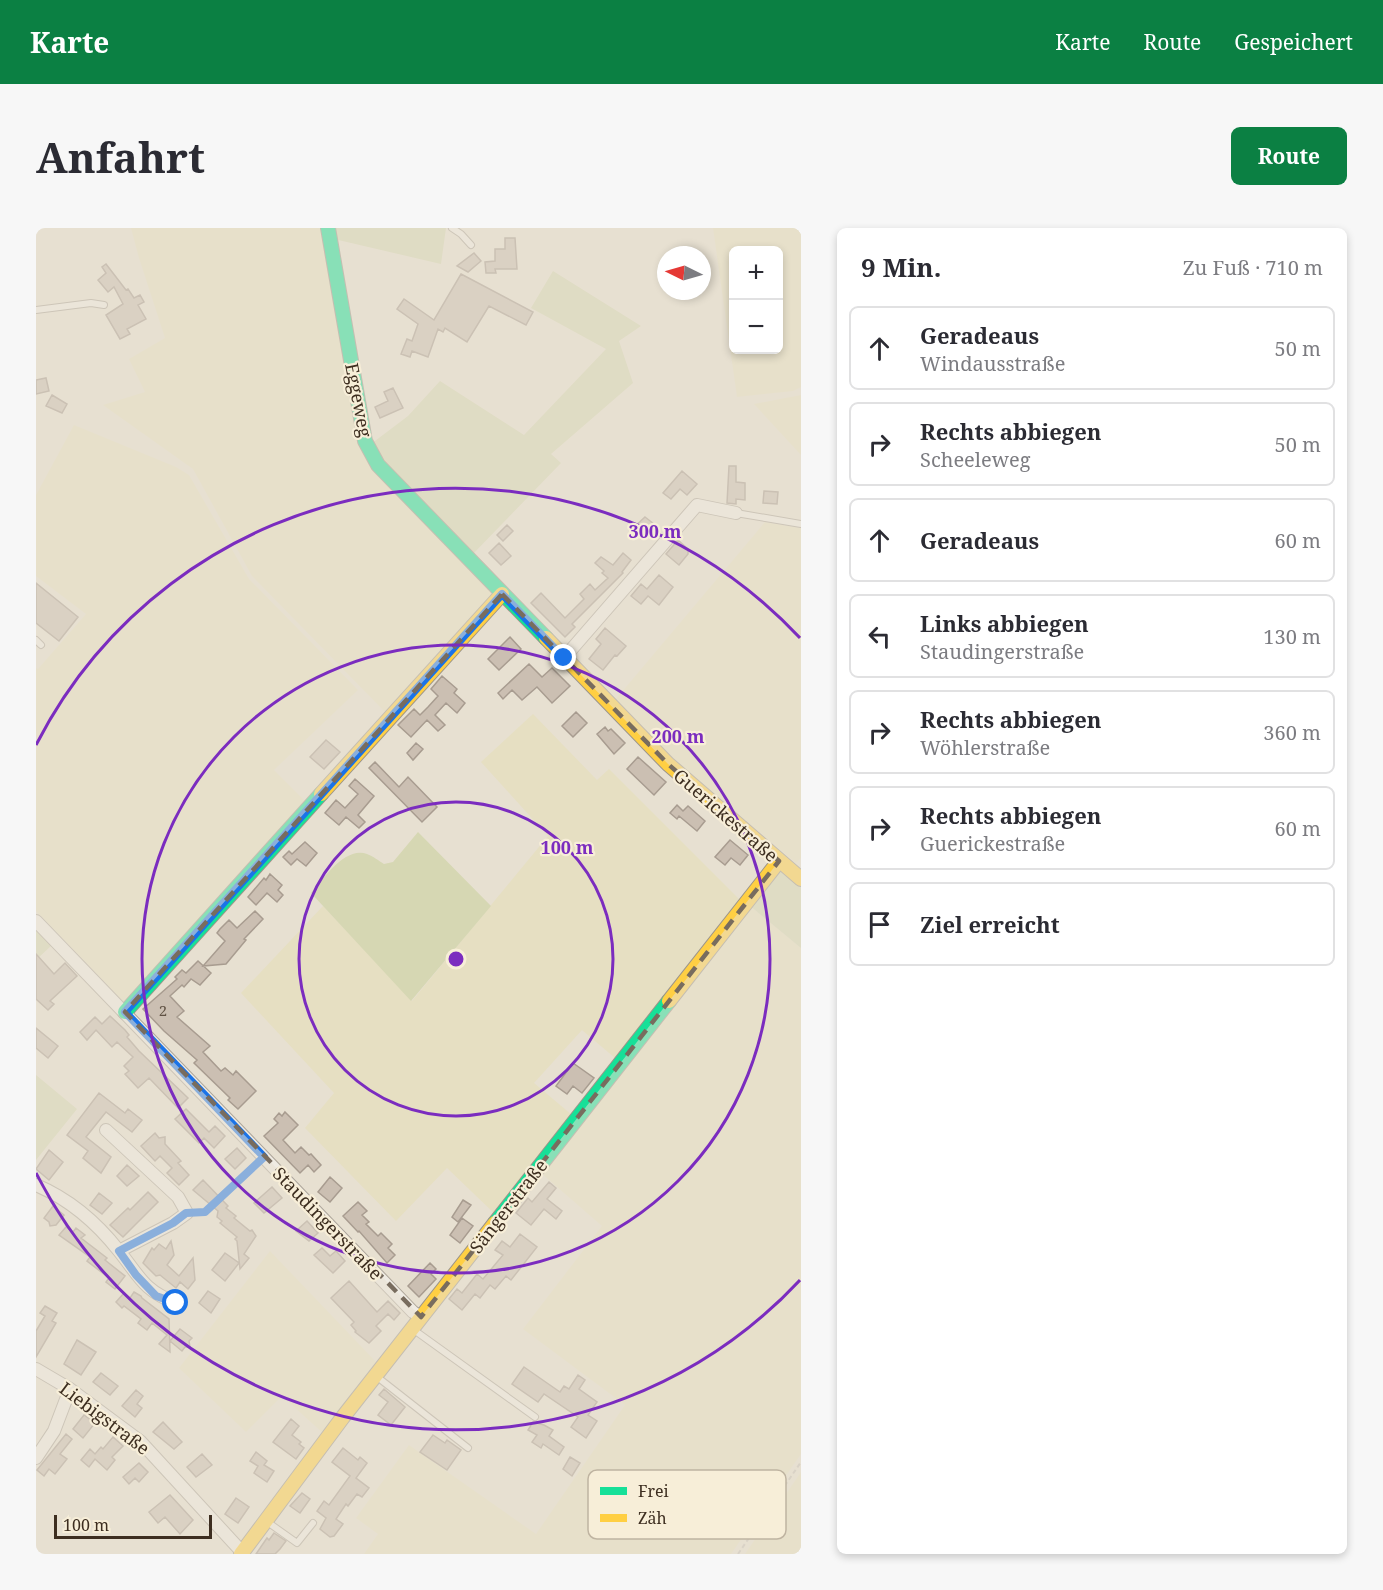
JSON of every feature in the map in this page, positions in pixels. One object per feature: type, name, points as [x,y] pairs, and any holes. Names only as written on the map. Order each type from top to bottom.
[{"type":"street","name":"Eggeweg","points":[[328,228],[365,441],[378,465],[502,594]]},
{"type":"street","points":[[564,658],[697,505],[736,513]]},
{"type":"street","name":"Guerickestraße","points":[[502,594],[668,764],[779,861],[800,876]]},
{"type":"street","points":[[125,1012],[502,594]]},
{"type":"street","name":"Sängerstraße","points":[[241,1553],[375,1376],[779,861]]},
{"type":"street","name":"Staudingerstraße","points":[[36,921],[413,1312],[417,1323]]},
{"type":"street","points":[[106,1130],[178,1197],[186,1213],[173,1223],[119,1251]]},
{"type":"street","points":[[36,1185],[54,1192],[90,1219],[156,1296],[176,1303]]},
{"type":"street","name":"Liebigstraße","points":[[36,1369],[70,1389],[140,1441],[241,1553]]},
{"type":"street","points":[[36,1458],[54,1431],[70,1389]]},
{"type":"lane","points":[[452,228],[471,245]]},
{"type":"lane","points":[[36,310],[91,303],[104,305]]},
{"type":"lane","points":[[736,513],[801,524]]},
{"type":"lane","points":[[417,1323],[535,1417]]},
{"type":"lane","points":[[375,1376],[468,1448]]},
{"type":"lane","points":[[266,1520],[297,1543],[313,1523]]},
{"type":"path","points":[[186,1213],[205,1212],[264,1157]]},
{"type":"path","points":[[786,1484],[801,1462]]},
{"type":"path","points":[[738,1554],[748,1539]]},
{"type":"highlighted area","points":[[502,594],[668,764],[779,861],[421,1317],[125,1012]]},
{"type":"shaded area","points":[[131,228],[321,228],[362,452],[491,590],[491,596],[386,713],[252,576],[193,469],[103,405],[145,392],[129,359],[165,338]]},
{"type":"shaded area","points":[[713,228],[801,228],[801,387],[793,391],[737,397],[731,354],[783,354],[783,246],[729,246],[729,341]]},
{"type":"shaded area","points":[[801,395],[801,455],[754,404]]},
{"type":"shaded area","points":[[74,425],[176,467],[189,475],[249,579],[358,690],[274,770],[306,802],[127,1000],[122,1001],[36,911],[36,668],[38,669],[86,614],[36,576],[36,495]]},
{"type":"shaded area","points":[[765,522],[801,528],[801,858],[796,863],[679,764],[615,700]]},
{"type":"shaded area","points":[[533,714],[597,780],[609,769],[739,899],[615,1058],[582,1030],[534,1083],[572,1115],[496,1215],[447,1168],[396,1221],[305,1128],[334,1093],[241,993],[323,906],[412,1001],[548,836],[481,762]]},
{"type":"shaded area","points":[[749,905],[801,948],[801,1454],[786,1475],[786,1470],[588,1470],[588,1539],[742,1539],[731,1554],[364,1554],[378,1534],[356,1518],[409,1445],[536,1534],[625,1405],[523,1329],[602,1226],[541,1173]]},
{"type":"shaded area","points":[[270,1251],[379,1365],[324,1434],[282,1396],[246,1432],[179,1368]]},
{"type":"shaded area","points":[[801,1472],[801,1554],[745,1554],[755,1539],[786,1539],[786,1494]]},
{"type":"green space","points":[[332,228],[446,228],[441,264],[334,239]]},
{"type":"green space","points":[[553,271],[641,326],[619,341],[633,383],[551,454],[561,463],[471,556],[381,458],[371,444],[408,416],[440,381],[524,435],[606,349],[531,308]]},
{"type":"green space","points":[[418,832],[491,906],[411,1001],[311,893],[328,872],[343,859],[359,853],[369,855],[384,864],[393,862]]},
{"type":"green space","points":[[780,868],[801,885],[801,948],[749,905]]},
{"type":"green space","points":[[36,929],[52,945],[36,960]]},
{"type":"green space","points":[[36,1075],[77,1109],[36,1160]]},
{"type":"building","points":[[505,238],[515,238],[517,269],[495,269],[496,273],[486,273],[485,262],[495,261],[495,249],[505,249]]},
{"type":"building","points":[[474,253],[481,261],[468,272],[457,266]]},
{"type":"building","points":[[106,264],[134,298],[140,295],[144,302],[138,305],[146,319],[127,329],[130,334],[120,339],[106,315],[123,304],[114,287],[108,292],[98,280],[106,273],[102,267]]},
{"type":"building","points":[[461,274],[533,312],[526,325],[489,306],[467,342],[445,328],[443,332],[438,329],[428,357],[412,351],[410,357],[401,354],[407,339],[412,341],[418,324],[397,309],[404,299],[434,320]]},
{"type":"building","points":[[46,378],[49,391],[36,394],[36,380]]},
{"type":"building","points":[[393,388],[403,408],[380,418],[375,407],[388,401],[384,392]]},
{"type":"building","points":[[52,395],[67,404],[62,413],[46,406]]},
{"type":"building","points":[[729,466],[736,466],[736,482],[745,483],[745,500],[736,499],[736,504],[727,503]]},
{"type":"building","points":[[682,471],[697,484],[687,495],[680,489],[671,499],[663,493]]},
{"type":"building","points":[[764,491],[778,492],[777,504],[763,503]]},
{"type":"building","points":[[645,517],[654,524],[641,539],[631,530]]},
{"type":"building","points":[[507,525],[513,531],[503,541],[497,535]]},
{"type":"building","points":[[678,540],[688,549],[688,554],[679,565],[666,554]]},
{"type":"building","points":[[499,543],[511,556],[501,565],[489,553]]},
{"type":"building","points":[[623,553],[631,560],[623,573],[572,624],[575,627],[565,637],[531,603],[541,593],[565,618],[584,599],[580,594],[590,584],[595,590],[608,578],[595,563],[601,557],[613,565]]},
{"type":"building","points":[[659,575],[673,587],[659,605],[648,596],[641,604],[631,596],[641,584],[647,589]]},
{"type":"building","points":[[36,583],[78,617],[59,641],[36,623]]},
{"type":"building","points":[[605,628],[626,646],[603,670],[589,659],[601,644],[596,639]]},
{"type":"building","points":[[510,637],[521,649],[499,670],[488,659]]},
{"type":"building","points":[[529,664],[542,677],[552,668],[570,686],[552,703],[537,687],[522,700],[512,690],[503,699],[498,693]]},
{"type":"building","points":[[442,676],[457,689],[454,693],[465,703],[457,713],[446,703],[435,715],[445,725],[438,731],[427,720],[411,737],[398,725],[414,709],[420,715],[438,696],[431,689]]},
{"type":"building","points":[[576,712],[587,723],[573,737],[562,726]]},
{"type":"building","points":[[605,727],[608,731],[611,729],[625,743],[614,754],[597,734]]},
{"type":"building","points":[[326,740],[340,752],[324,769],[310,757]]},
{"type":"building","points":[[416,743],[423,749],[413,760],[407,753]]},
{"type":"building","points":[[638,757],[666,782],[654,795],[627,769]]},
{"type":"building","points":[[375,762],[399,787],[408,777],[437,807],[422,822],[369,768]]},
{"type":"building","points":[[355,779],[374,796],[358,815],[365,822],[359,828],[346,817],[339,825],[325,813],[336,800],[345,808],[358,794],[349,786]]},
{"type":"building","points":[[677,805],[683,811],[688,806],[705,821],[697,831],[679,816],[677,819],[670,813]]},
{"type":"building","points":[[730,840],[748,855],[740,865],[731,858],[725,865],[715,857]]},
{"type":"building","points":[[305,842],[317,853],[306,866],[297,859],[291,865],[283,857],[289,851],[292,854]]},
{"type":"building","points":[[270,874],[282,885],[278,890],[283,895],[277,902],[267,893],[256,905],[248,897]]},
{"type":"building","points":[[255,911],[263,919],[244,939],[246,940],[226,964],[203,966],[225,941],[217,933],[220,929],[229,920],[237,928]]},
{"type":"building","points":[[36,954],[54,974],[65,963],[77,976],[50,1001],[54,1004],[48,1010],[36,999]]},
{"type":"building","points":[[198,961],[211,973],[200,985],[191,979],[184,987],[182,985],[170,996],[184,1011],[177,1017],[210,1046],[203,1052],[221,1071],[225,1068],[233,1075],[236,1071],[256,1091],[238,1109],[228,1100],[230,1098],[194,1063],[197,1060],[143,1009],[177,979],[175,977],[182,970],[186,973]]},
{"type":"building","points":[[110,1016],[125,1030],[129,1035],[127,1037],[139,1051],[188,1098],[178,1108],[149,1078],[138,1088],[125,1074],[129,1071],[124,1066],[133,1057],[117,1042],[112,1047],[96,1030],[87,1040],[80,1032],[95,1017],[102,1024]]},
{"type":"building","points":[[36,1028],[58,1046],[48,1058],[36,1048]]},
{"type":"building","points":[[573,1063],[594,1078],[582,1093],[573,1086],[567,1094],[556,1086]]},
{"type":"building","points":[[99,1093],[125,1113],[128,1109],[142,1120],[132,1132],[106,1112],[86,1137],[111,1157],[101,1173],[83,1158],[88,1151],[67,1135]]},
{"type":"building","points":[[186,1109],[209,1132],[215,1126],[225,1136],[214,1148],[204,1138],[199,1143],[175,1119]]},
{"type":"building","points":[[285,1112],[298,1125],[283,1140],[295,1153],[301,1147],[309,1155],[311,1154],[321,1165],[314,1172],[308,1165],[300,1173],[264,1136],[278,1123],[274,1119],[279,1113],[282,1116]]},
{"type":"building","points":[[155,1133],[159,1138],[165,1137],[165,1144],[181,1161],[178,1163],[189,1175],[179,1185],[167,1173],[172,1168],[160,1156],[155,1161],[141,1146]]},
{"type":"building","points":[[237,1148],[246,1158],[235,1169],[225,1159]]},
{"type":"building","points":[[49,1150],[63,1162],[49,1180],[36,1169]]},
{"type":"building","points":[[127,1165],[139,1176],[127,1186],[117,1176]]},
{"type":"building","points":[[330,1177],[342,1188],[330,1202],[318,1192]]},
{"type":"building","points":[[203,1180],[228,1206],[226,1208],[236,1216],[234,1218],[250,1231],[252,1230],[256,1236],[244,1254],[249,1258],[240,1269],[235,1239],[237,1237],[220,1223],[222,1221],[217,1217],[218,1211],[193,1190]]},
{"type":"building","points":[[549,1182],[556,1188],[547,1199],[562,1211],[556,1219],[544,1209],[531,1225],[516,1213],[528,1198],[532,1202]]},
{"type":"building","points":[[272,1187],[282,1198],[264,1213],[254,1203]]},
{"type":"building","points":[[148,1192],[158,1202],[123,1237],[110,1225]]},
{"type":"building","points":[[99,1193],[112,1203],[102,1214],[90,1205]]},
{"type":"building","points":[[463,1200],[471,1205],[458,1222],[452,1217]]},
{"type":"building","points":[[358,1202],[367,1211],[362,1215],[369,1222],[366,1224],[378,1236],[381,1233],[392,1244],[388,1248],[395,1255],[387,1263],[343,1216]]},
{"type":"building","points":[[53,1206],[64,1215],[56,1225],[50,1226],[44,1218]]},
{"type":"building","points":[[462,1218],[473,1226],[460,1243],[450,1235]]},
{"type":"building","points":[[307,1221],[318,1233],[309,1241],[296,1231]]},
{"type":"building","points":[[66,1227],[73,1232],[76,1228],[85,1235],[81,1238],[107,1258],[105,1260],[125,1276],[115,1289],[106,1282],[109,1278],[87,1261],[90,1257],[59,1235]]},
{"type":"building","points":[[520,1234],[537,1247],[511,1280],[506,1276],[495,1289],[490,1285],[480,1298],[475,1294],[462,1310],[449,1299],[457,1289],[462,1293],[477,1274],[483,1279],[503,1255],[495,1250],[502,1241],[510,1247]]},
{"type":"building","points":[[171,1241],[174,1255],[167,1265],[179,1276],[193,1258],[195,1280],[188,1289],[180,1282],[176,1288],[160,1275],[156,1276],[143,1263],[152,1248],[154,1250],[159,1244],[166,1249]]},
{"type":"building","points":[[322,1248],[330,1256],[336,1251],[345,1261],[333,1273],[314,1255]]},
{"type":"building","points":[[225,1253],[239,1263],[225,1281],[212,1270]]},
{"type":"building","points":[[430,1263],[436,1269],[431,1274],[436,1279],[419,1297],[408,1286]]},
{"type":"building","points":[[349,1281],[377,1312],[388,1301],[400,1313],[394,1320],[388,1314],[376,1326],[381,1331],[369,1343],[355,1332],[351,1325],[354,1322],[331,1298]]},
{"type":"building","points":[[208,1291],[220,1299],[211,1313],[199,1303]]},
{"type":"building","points":[[134,1292],[169,1319],[170,1352],[159,1344],[167,1335],[152,1323],[147,1330],[138,1323],[141,1319],[116,1302],[124,1293],[130,1298]]},
{"type":"building","points":[[45,1306],[57,1313],[52,1321],[56,1323],[36,1357],[36,1331],[45,1316],[40,1313]]},
{"type":"building","points":[[180,1329],[192,1338],[189,1341],[190,1347],[185,1347],[182,1351],[170,1341]]},
{"type":"building","points":[[77,1340],[96,1352],[81,1375],[64,1364]]},
{"type":"building","points":[[524,1367],[560,1392],[564,1386],[569,1389],[578,1375],[585,1380],[579,1389],[597,1402],[588,1415],[597,1421],[586,1438],[571,1427],[578,1417],[544,1394],[538,1402],[512,1384]]},
{"type":"building","points":[[101,1373],[118,1386],[110,1395],[93,1382]]},
{"type":"building","points":[[384,1389],[405,1407],[391,1425],[378,1415],[388,1402],[379,1395]]},
{"type":"building","points":[[136,1390],[143,1396],[137,1404],[142,1408],[135,1417],[122,1406]]},
{"type":"building","points":[[84,1415],[95,1423],[83,1438],[73,1429]]},
{"type":"building","points":[[291,1419],[299,1426],[292,1435],[301,1442],[299,1444],[304,1448],[296,1459],[273,1442]]},
{"type":"building","points":[[163,1422],[182,1442],[174,1449],[153,1432]]},
{"type":"building","points":[[533,1422],[553,1430],[549,1436],[564,1447],[559,1455],[543,1444],[541,1448],[532,1442],[537,1435],[528,1430]]},
{"type":"building","points":[[66,1434],[72,1439],[60,1454],[67,1459],[55,1474],[49,1469],[44,1476],[37,1470]]},
{"type":"building","points":[[433,1435],[445,1443],[447,1440],[461,1450],[447,1470],[420,1452]]},
{"type":"building","points":[[113,1437],[123,1446],[112,1457],[115,1460],[107,1470],[95,1459],[89,1467],[81,1460],[90,1449],[95,1454],[101,1447],[103,1449]]},
{"type":"building","points":[[343,1448],[358,1460],[360,1457],[367,1463],[356,1478],[369,1488],[362,1497],[357,1494],[348,1506],[346,1504],[336,1519],[343,1524],[334,1536],[330,1537],[320,1529],[326,1518],[317,1511],[324,1501],[329,1505],[350,1476],[332,1462]]},
{"type":"building","points":[[256,1452],[267,1461],[264,1465],[274,1471],[267,1482],[254,1473],[258,1466],[250,1461]]},
{"type":"building","points":[[202,1454],[212,1465],[196,1477],[187,1467]]},
{"type":"building","points":[[570,1457],[580,1463],[572,1476],[563,1469]]},
{"type":"building","points":[[139,1463],[148,1472],[139,1482],[135,1478],[129,1484],[123,1477]]},
{"type":"building","points":[[302,1493],[310,1499],[300,1513],[290,1506]]},
{"type":"building","points":[[170,1495],[193,1520],[180,1534],[165,1517],[158,1523],[149,1512]]},
{"type":"building","points":[[236,1498],[249,1507],[238,1523],[225,1514]]},
{"type":"building","points":[[274,1533],[286,1541],[280,1549],[275,1554],[256,1554],[267,1538],[269,1540]]},
{"type":"traffic: fast","points":[[328,228],[365,441],[378,465],[546,638]]},
{"type":"traffic: fast","points":[[125,1012],[321,794]]},
{"type":"traffic: fast","points":[[495,1223],[669,1001]]},
{"type":"traffic: slow","points":[[321,794],[502,594]]},
{"type":"traffic: slow","points":[[546,638],[668,764],[801,879]]},
{"type":"traffic: slow","points":[[669,1001],[779,861]]},
{"type":"traffic: slow","points":[[241,1554],[343,1417],[495,1223]]},
{"type":"route","points":[[176,1303],[156,1296],[136,1275],[119,1251],[173,1223],[186,1213],[205,1212],[264,1157],[125,1012],[502,594],[564,658]]}]
